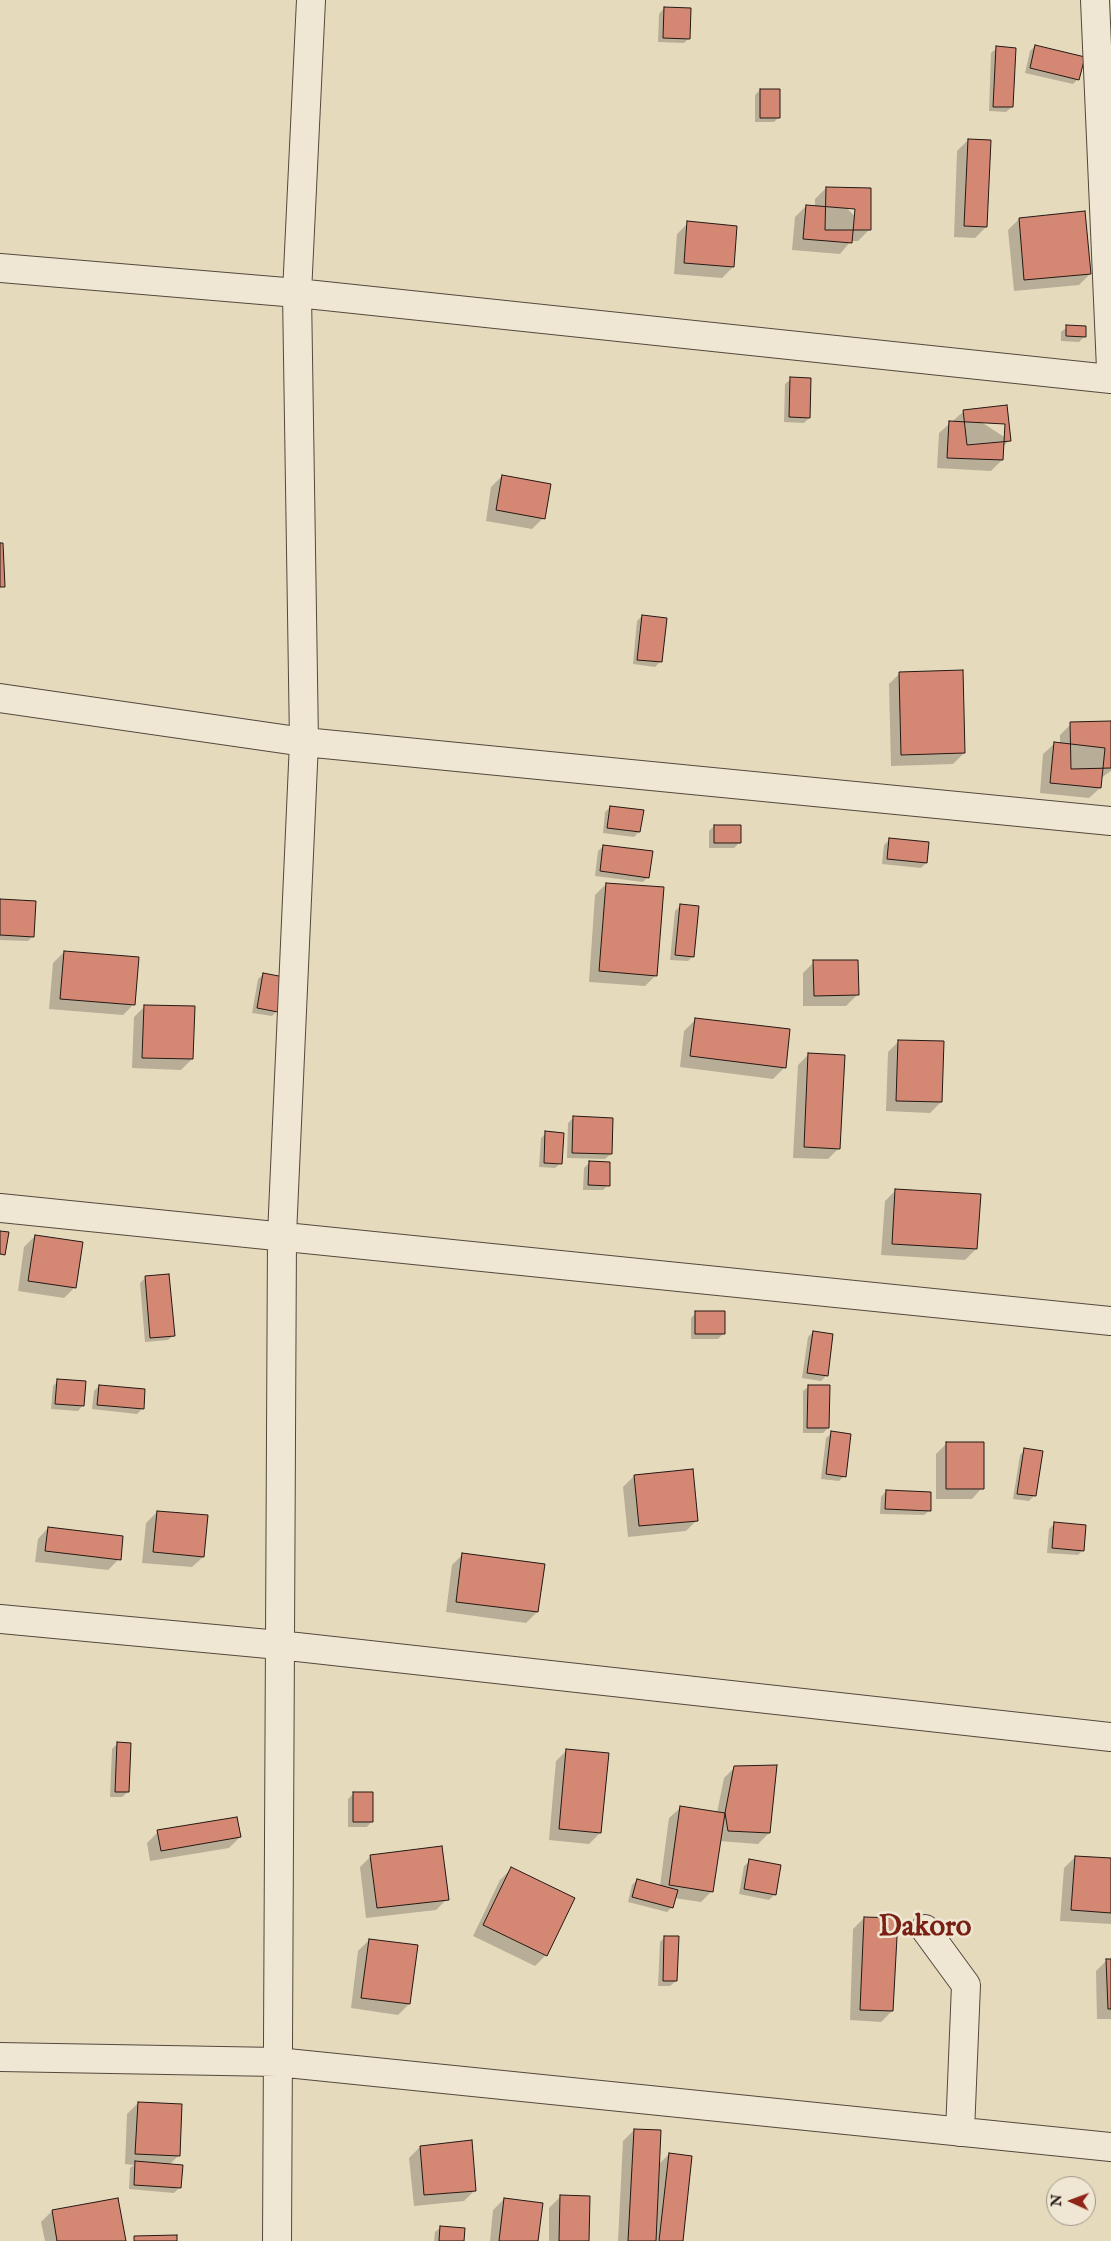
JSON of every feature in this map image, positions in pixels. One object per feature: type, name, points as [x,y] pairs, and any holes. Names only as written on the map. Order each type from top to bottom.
[{"type":"street","points":[[277,2241],[282,1235],[304,742],[297,293],[311,0]]},
{"type":"street","points":[[1095,0],[1111,368]]},
{"type":"street","points":[[0,268],[297,293],[1111,379]]},
{"type":"street","points":[[0,698],[304,742],[1111,821]]},
{"type":"street","points":[[0,1208],[1111,1320]]},
{"type":"street","points":[[0,1619],[280,1645],[1111,1737]]},
{"type":"street","points":[[925,1929],[966,1985],[960,2132]]},
{"type":"street","points":[[0,2057],[277,2062],[1111,2147]]},
{"type":"building","points":[[664,7],[691,8],[690,39],[663,38]]},
{"type":"building","points":[[1035,45],[1085,57],[1079,80],[1030,68]]},
{"type":"building","points":[[996,46],[1016,48],[1013,107],[993,107]]},
{"type":"building","points":[[760,89],[780,89],[780,118],[760,118]]},
{"type":"building","points":[[968,139],[991,140],[987,227],[964,226]]},
{"type":"building","points":[[826,187],[871,188],[871,230],[825,230]]},
{"type":"building","points":[[806,205],[855,209],[852,243],[803,239]]},
{"type":"building","points":[[1085,211],[1091,274],[1024,280],[1019,218]]},
{"type":"building","points":[[687,221],[737,226],[734,267],[684,263]]},
{"type":"building","points":[[1066,325],[1086,326],[1086,337],[1066,336]]},
{"type":"building","points":[[790,377],[811,378],[810,418],[789,417]]},
{"type":"building","points":[[1007,405],[1011,441],[967,445],[963,410]]},
{"type":"building","points":[[949,421],[1005,424],[1003,460],[947,458]]},
{"type":"building","points":[[502,475],[551,484],[545,519],[496,510]]},
{"type":"building","points":[[0,543],[3,543],[5,587],[0,587]]},
{"type":"building","points":[[642,615],[667,618],[662,662],[637,660]]},
{"type":"building","points":[[963,670],[965,753],[901,755],[899,672]]},
{"type":"building","points":[[1111,721],[1111,768],[1071,769],[1070,722]]},
{"type":"building","points":[[1054,742],[1105,748],[1101,788],[1050,783]]},
{"type":"building","points":[[610,806],[644,810],[640,832],[607,828]]},
{"type":"building","points":[[714,825],[741,825],[741,843],[714,843]]},
{"type":"building","points":[[889,838],[929,842],[927,863],[887,859]]},
{"type":"building","points":[[603,845],[653,851],[649,878],[600,871]]},
{"type":"building","points":[[606,883],[664,887],[657,976],[599,971]]},
{"type":"building","points":[[0,899],[36,901],[34,937],[0,935]]},
{"type":"building","points":[[680,904],[699,906],[694,957],[675,955]]},
{"type":"building","points":[[64,951],[139,957],[135,1005],[60,999]]},
{"type":"building","points":[[813,960],[858,960],[859,995],[814,996]]},
{"type":"building","points":[[263,973],[284,977],[278,1012],[257,1008]]},
{"type":"building","points":[[144,1005],[195,1006],[193,1059],[142,1058]]},
{"type":"building","points":[[695,1018],[790,1029],[786,1068],[690,1056]]},
{"type":"building","points":[[898,1040],[944,1041],[942,1102],[896,1101]]},
{"type":"building","points":[[808,1053],[845,1055],[840,1149],[804,1147]]},
{"type":"building","points":[[573,1116],[613,1118],[612,1154],[572,1153]]},
{"type":"building","points":[[545,1131],[564,1133],[562,1164],[544,1163]]},
{"type":"building","points":[[589,1161],[610,1162],[610,1186],[588,1185]]},
{"type":"building","points":[[895,1189],[981,1194],[977,1249],[892,1244]]},
{"type":"building","points":[[0,1231],[9,1232],[5,1255],[0,1254]]},
{"type":"building","points":[[35,1235],[83,1242],[76,1288],[28,1281]]},
{"type":"building","points":[[169,1274],[175,1336],[150,1338],[145,1276]]},
{"type":"building","points":[[695,1311],[725,1311],[725,1334],[695,1334]]},
{"type":"building","points":[[813,1331],[833,1334],[828,1376],[807,1373]]},
{"type":"building","points":[[57,1379],[86,1381],[84,1406],[55,1404]]},
{"type":"building","points":[[99,1385],[145,1389],[144,1409],[97,1405]]},
{"type":"building","points":[[808,1385],[830,1385],[829,1428],[807,1428]]},
{"type":"building","points":[[831,1431],[851,1434],[846,1477],[826,1474]]},
{"type":"building","points":[[946,1442],[984,1442],[984,1489],[946,1489]]},
{"type":"building","points":[[1024,1448],[1043,1451],[1036,1496],[1017,1494]]},
{"type":"building","points":[[693,1469],[698,1521],[639,1526],[634,1475]]},
{"type":"building","points":[[886,1490],[931,1492],[931,1511],[885,1509]]},
{"type":"building","points":[[157,1511],[208,1515],[204,1557],[153,1552]]},
{"type":"building","points":[[1054,1522],[1086,1525],[1084,1551],[1052,1548]]},
{"type":"building","points":[[48,1527],[123,1536],[121,1560],[45,1551]]},
{"type":"building","points":[[462,1553],[545,1564],[538,1612],[456,1602]]},
{"type":"building","points":[[117,1742],[131,1743],[129,1792],[115,1792]]},
{"type":"building","points":[[566,1749],[609,1753],[601,1833],[559,1829]]},
{"type":"building","points":[[777,1765],[770,1833],[728,1831],[725,1813],[734,1766]]},
{"type":"building","points":[[353,1792],[373,1792],[373,1822],[353,1822]]},
{"type":"building","points":[[680,1806],[725,1813],[713,1892],[669,1885]]},
{"type":"building","points":[[237,1817],[241,1837],[161,1851],[157,1830]]},
{"type":"building","points":[[442,1846],[449,1900],[377,1908],[370,1855]]},
{"type":"building","points":[[1075,1856],[1111,1858],[1111,1913],[1071,1910]]},
{"type":"building","points":[[749,1859],[781,1865],[776,1895],[744,1889]]},
{"type":"building","points":[[511,1867],[575,1898],[547,1956],[483,1925]]},
{"type":"building","points":[[637,1879],[678,1890],[673,1908],[632,1897]]},
{"type":"building","points":[[864,1917],[898,1918],[893,2011],[860,2010]]},
{"type":"building","points":[[664,1936],[679,1936],[677,1981],[663,1981]]},
{"type":"building","points":[[369,1939],[418,1945],[410,2004],[361,1998]]},
{"type":"building","points":[[1106,1959],[1111,1959],[1111,2009],[1108,2009]]},
{"type":"building","points":[[138,2102],[182,2104],[180,2156],[135,2154]]},
{"type":"building","points":[[634,2129],[661,2130],[656,2241],[628,2241]]},
{"type":"building","points":[[472,2140],[476,2191],[424,2195],[420,2146]]},
{"type":"building","points":[[669,2153],[692,2156],[683,2241],[659,2241]]},
{"type":"building","points":[[135,2161],[183,2165],[181,2188],[134,2185]]},
{"type":"building","points":[[560,2195],[590,2196],[589,2241],[559,2241]]},
{"type":"building","points":[[118,2198],[126,2241],[57,2241],[52,2210]]},
{"type":"building","points":[[504,2198],[543,2203],[538,2241],[499,2241]]},
{"type":"building","points":[[440,2226],[465,2228],[464,2241],[439,2241]]},
{"type":"building","points":[[177,2235],[177,2241],[134,2241],[134,2236]]},
{"type":"district","name":"Dakoro","points":[[925,1929]]}]
